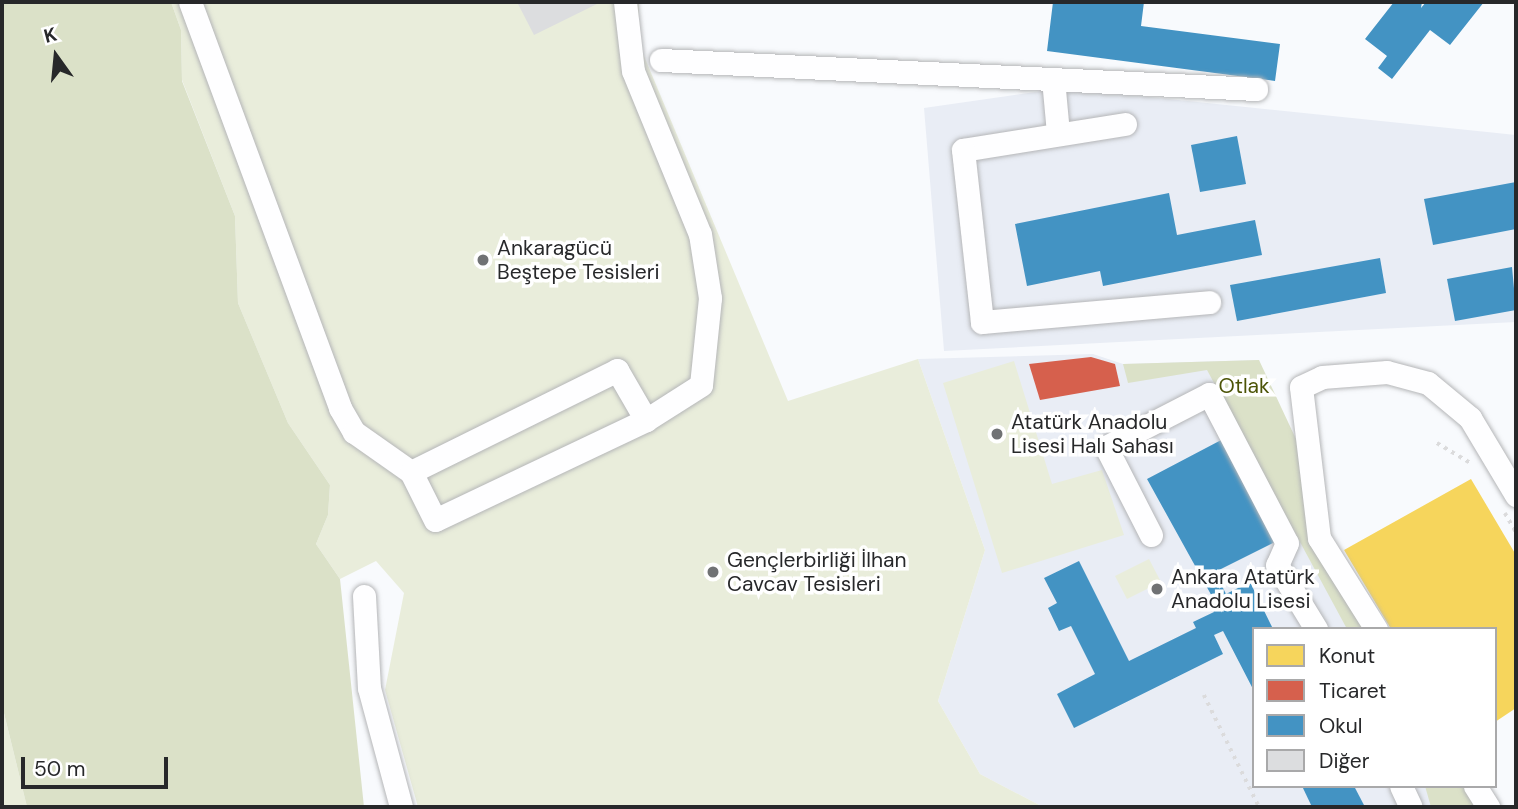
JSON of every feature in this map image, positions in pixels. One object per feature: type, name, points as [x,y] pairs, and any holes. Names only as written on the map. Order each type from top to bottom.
[{"type":"street","points":[[190,2],[341,408],[354,432],[411,472],[435,520],[646,420],[701,385],[710,298],[699,234],[633,71],[625,2]]},
{"type":"street","points":[[661,60],[890,76],[1053,79],[1256,89]]},
{"type":"street","points":[[1053,79],[1058,133]]},
{"type":"street","points":[[1125,124],[963,150],[982,322],[1209,302]]},
{"type":"street","points":[[411,472],[617,370],[646,420]]},
{"type":"street","points":[[1375,627],[1319,538],[1301,387],[1322,377],[1387,372],[1428,383],[1470,418],[1510,503]]},
{"type":"street","points":[[1151,535],[1106,447],[1209,394],[1287,543],[1277,565],[1315,627]]},
{"type":"street","points":[[365,596],[369,688],[401,807]]},
{"type":"street","points":[[1402,788],[1411,807]]},
{"type":"street","points":[[1476,788],[1488,807]]},
{"type":"path","points":[[1437,443],[1476,467]]},
{"type":"path","points":[[1510,503],[1516,532]]},
{"type":"path","points":[[1204,695],[1259,807]]},
{"type":"shaded area","points":[[1063,88],[1516,135],[1516,322],[944,351],[924,108]]},
{"type":"shaded area","name":"Ankara Atatürk Anadolu Lisesi","points":[[1093,354],[1123,364],[1259,360],[1310,539],[1366,627],[1252,627],[1252,788],[1469,788],[1481,807],[1043,807],[980,774],[938,701],[985,550],[918,359]]},
{"type":"green space","points":[[2,2],[171,2],[181,30],[182,81],[235,216],[238,303],[288,423],[330,485],[328,515],[316,544],[340,579],[364,807],[27,807],[2,705]]},
{"type":"green space","points":[[171,2],[639,2],[639,44],[788,401],[918,359],[985,550],[938,701],[980,774],[1043,807],[418,807],[385,690],[404,593],[376,561],[340,579],[316,544],[328,515],[330,485],[288,423],[238,303],[235,216],[182,80],[181,30]]},
{"type":"green space","name":"Otlak","points":[[1259,360],[1303,454],[1310,539],[1365,627],[1346,627],[1207,370],[1128,383],[1123,364]]},
{"type":"green space","points":[[1014,361],[1052,484],[1102,470],[1124,535],[1002,573],[943,383]]},
{"type":"green space","points":[[1149,559],[1161,582],[1127,599],[1115,576]]},
{"type":"green space","points":[[2,705],[27,807],[2,807]]},
{"type":"green space","points":[[1426,788],[1467,788],[1479,807],[1431,807]]},
{"type":"building: Konut","points":[[1471,479],[1516,555],[1516,708],[1497,721],[1497,627],[1390,627],[1344,550]]},
{"type":"building: Ticaret","points":[[1091,357],[1115,364],[1120,386],[1040,400],[1029,364]]},
{"type":"building: Okul","points":[[1053,2],[1144,2],[1141,26],[1280,44],[1275,81],[1047,51]]},
{"type":"building: Okul","points":[[1394,2],[1422,2],[1421,8],[1426,2],[1484,2],[1450,45],[1430,30],[1392,79],[1378,68],[1387,56],[1365,39]]},
{"type":"building: Okul","points":[[1237,136],[1246,184],[1200,192],[1191,145]]},
{"type":"building: Okul","points":[[1516,182],[1516,229],[1433,245],[1424,199]]},
{"type":"building: Okul","points":[[1169,193],[1177,235],[1255,220],[1262,255],[1103,286],[1100,271],[1027,286],[1015,224]]},
{"type":"building: Okul","points":[[1380,258],[1386,293],[1237,321],[1230,285]]},
{"type":"building: Okul","points":[[1512,267],[1516,310],[1455,321],[1447,279]]},
{"type":"building: Okul","points":[[1225,438],[1277,541],[1215,572],[1226,594],[1250,582],[1272,627],[1252,627],[1252,687],[1223,631],[1214,635],[1223,654],[1074,728],[1057,694],[1095,674],[1071,626],[1059,631],[1048,608],[1057,603],[1044,578],[1079,561],[1129,661],[1196,628],[1193,622],[1214,612],[1209,602],[1214,600],[1147,479]]},
{"type":"building: Okul","points":[[1303,788],[1355,788],[1365,807],[1312,807]]},
{"type":"building: Diğer","points":[[517,2],[601,2],[534,35]]},
{"type":"place","name":"Ankaragücü Beştepe Tesisleri","points":[[483,260]]},
{"type":"place","name":"Atatürk Anadolu Lisesi Halı Sahası","points":[[997,434]]},
{"type":"place","name":"Gençlerbirliği İlhan Cavcav Tesisleri","points":[[713,572]]},
{"type":"place","name":"Ankara Atatürk Anadolu Lisesi","points":[[1157,589]]}]
